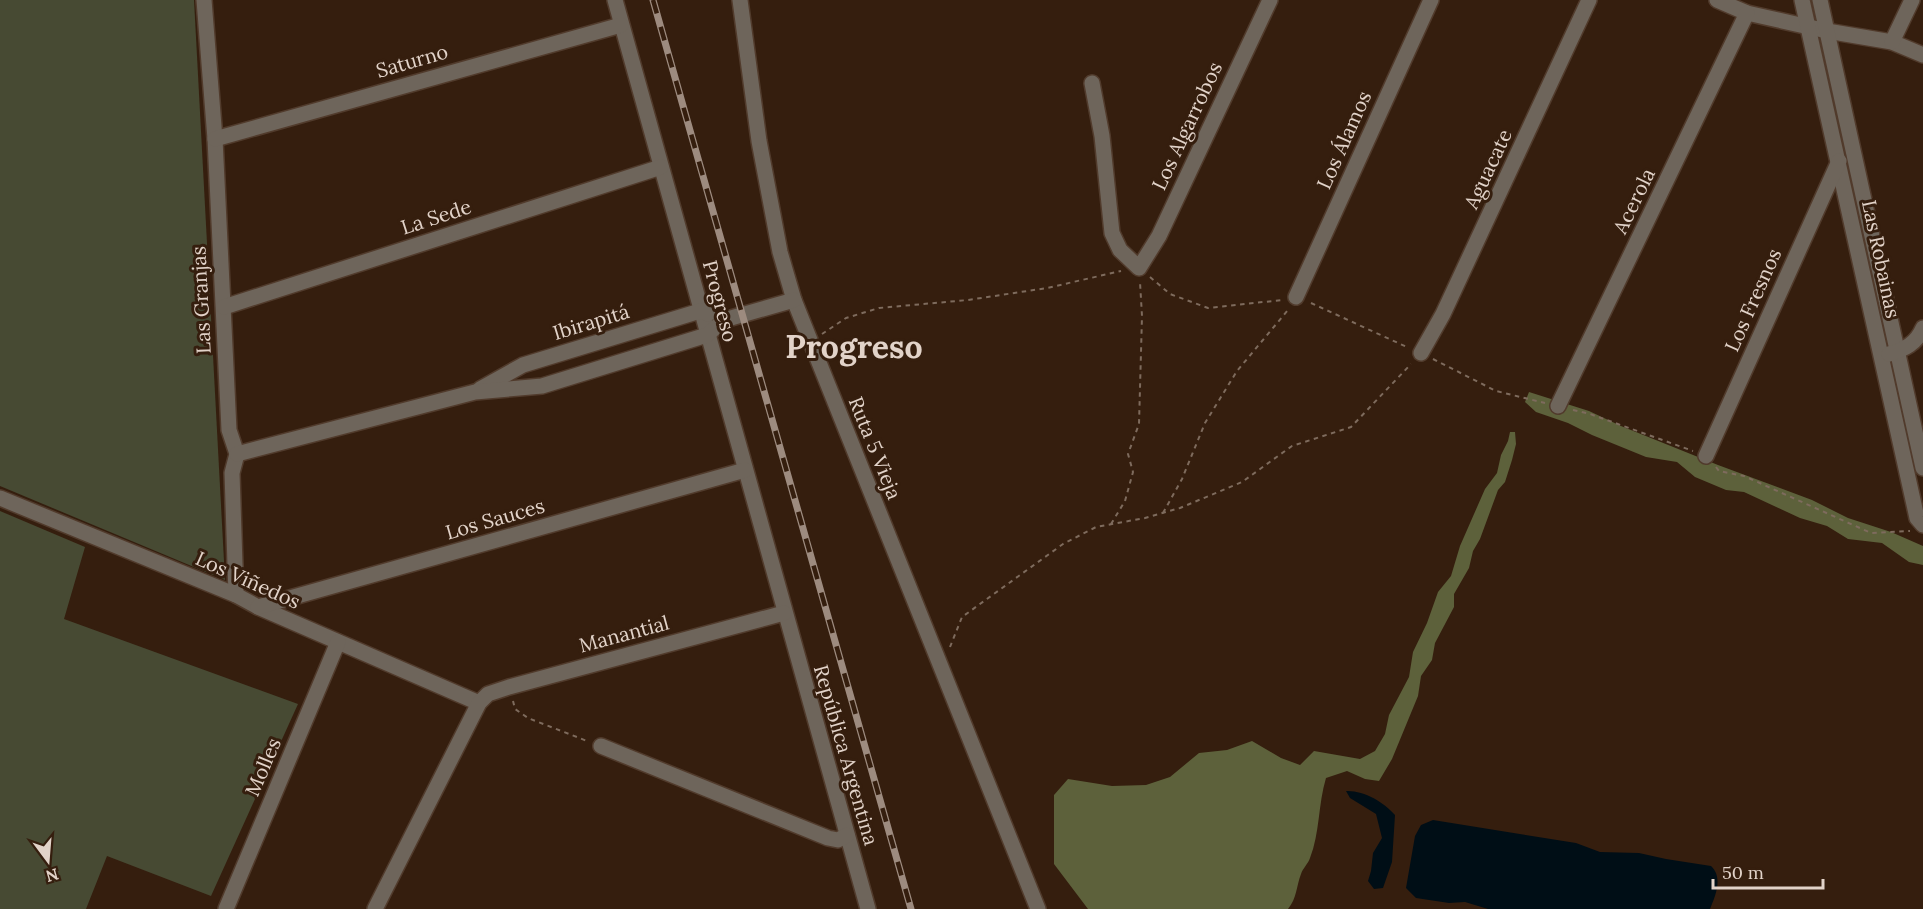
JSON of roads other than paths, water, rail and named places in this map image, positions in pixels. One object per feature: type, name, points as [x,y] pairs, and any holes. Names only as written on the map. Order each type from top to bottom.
[{"type":"street","name":"Las Granjas","points":[[204,0],[214,139],[221,294],[224,307],[222,316],[229,430],[237,454],[232,473],[236,595]]},
{"type":"street","name":"Progreso","points":[[615,0],[784,613]]},
{"type":"street","name":"Ruta 5 Vieja","points":[[740,0],[759,141],[780,252],[794,300],[1038,909]]},
{"type":"street","name":"Los Algarrobos","points":[[1092,83],[1102,136],[1112,233],[1120,250],[1139,268],[1159,236],[1270,0]]},
{"type":"street","name":"Los Álamos","points":[[1296,297],[1431,0]]},
{"type":"street","name":"Aguacate","points":[[1421,353],[1443,314],[1589,0]]},
{"type":"street","points":[[1717,0],[1747,13],[1827,31],[1892,42],[1923,55]]},
{"type":"street","name":"Las Robainas","points":[[1802,0],[1918,528]]},
{"type":"street","name":"Las Robainas","points":[[1820,0],[1923,468]]},
{"type":"street","points":[[1892,42],[1912,0]]},
{"type":"street","name":"Acerola","points":[[1558,406],[1747,13]]},
{"type":"street","name":"Saturno","points":[[214,139],[621,25]]},
{"type":"street","name":"Los Fresnos","points":[[1706,456],[1839,161]]},
{"type":"street","name":"La Sede","points":[[224,307],[661,167]]},
{"type":"street","name":"Ibirapitá","points":[[237,454],[475,392],[542,386],[707,335],[724,320],[794,300]]},
{"type":"street","name":"Ibirapitá","points":[[475,392],[523,365],[700,311]]},
{"type":"street","points":[[700,311],[724,320]]},
{"type":"street","points":[[1880,356],[1909,347],[1920,336],[1923,328]]},
{"type":"street","name":"Los Sauces","points":[[258,608],[745,470]]},
{"type":"street","name":"Los Viñedos","points":[[0,498],[236,595],[258,608],[479,703]]},
{"type":"street","name":"Manantial","points":[[479,703],[488,694],[509,687],[784,613]]},
{"type":"street","name":"República Argentina","points":[[784,613],[868,909]]},
{"type":"street","name":"Molles","points":[[226,909],[338,642]]},
{"type":"street","points":[[375,909],[479,703]]},
{"type":"street","points":[[601,746],[828,838],[838,840],[847,835]]},
{"type":"railway","points":[[653,0],[911,909]]},
{"type":"district","name":"Progreso","points":[[854,347]]}]
